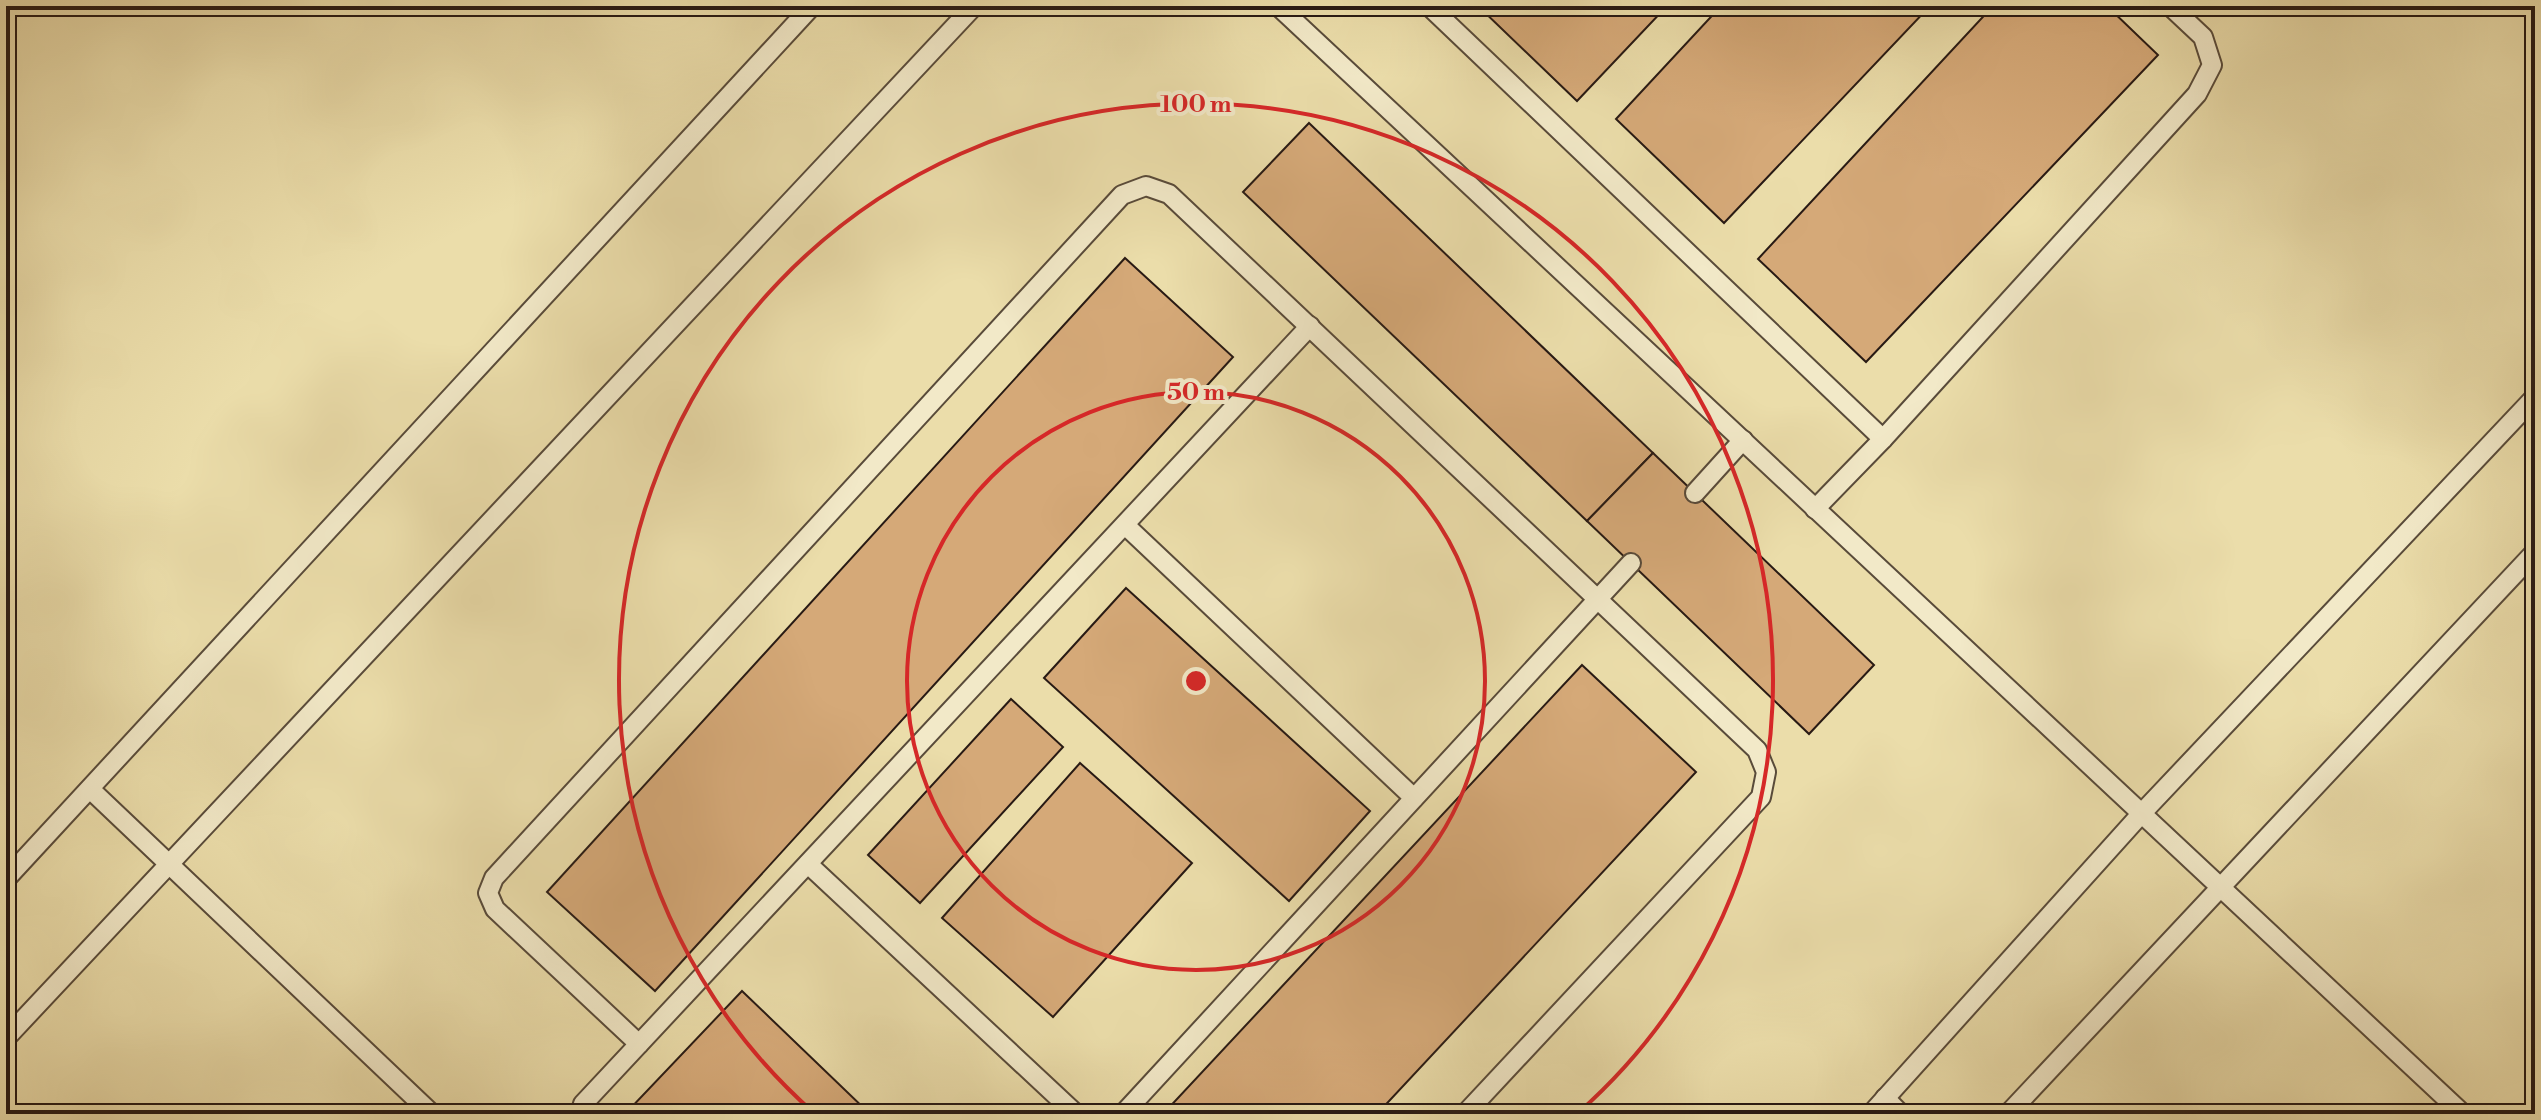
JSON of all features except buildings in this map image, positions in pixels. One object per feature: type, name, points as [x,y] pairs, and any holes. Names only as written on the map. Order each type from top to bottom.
[{"type":"lane","points":[[6,879],[812,6]]},
{"type":"lane","points":[[6,1038],[974,6]]},
{"type":"lane","points":[[1278,6],[2463,1114]]},
{"type":"lane","points":[[1429,6],[1883,439]]},
{"type":"lane","points":[[1815,509],[1883,439],[2197,94],[2212,65],[2203,37],[2170,6]]},
{"type":"lane","points":[[639,1044],[495,909],[488,893],[494,878],[1122,195],[1146,186],[1169,194],[1310,326],[1757,750],[1766,772],[1761,797],[1465,1114]]},
{"type":"lane","points":[[580,1114],[583,1104],[1310,326]]},
{"type":"lane","points":[[1871,1114],[2141,814],[2535,397]]},
{"type":"lane","points":[[1695,493],[1743,440]]},
{"type":"lane","points":[[1125,525],[1414,798]]},
{"type":"lane","points":[[2008,1114],[2535,552]]},
{"type":"lane","points":[[1123,1114],[1631,563]]},
{"type":"lane","points":[[90,789],[432,1114]]},
{"type":"lane","points":[[808,864],[1076,1114]]},
{"type":"lane","points":[[1885,1098],[1901,1114]]}]
